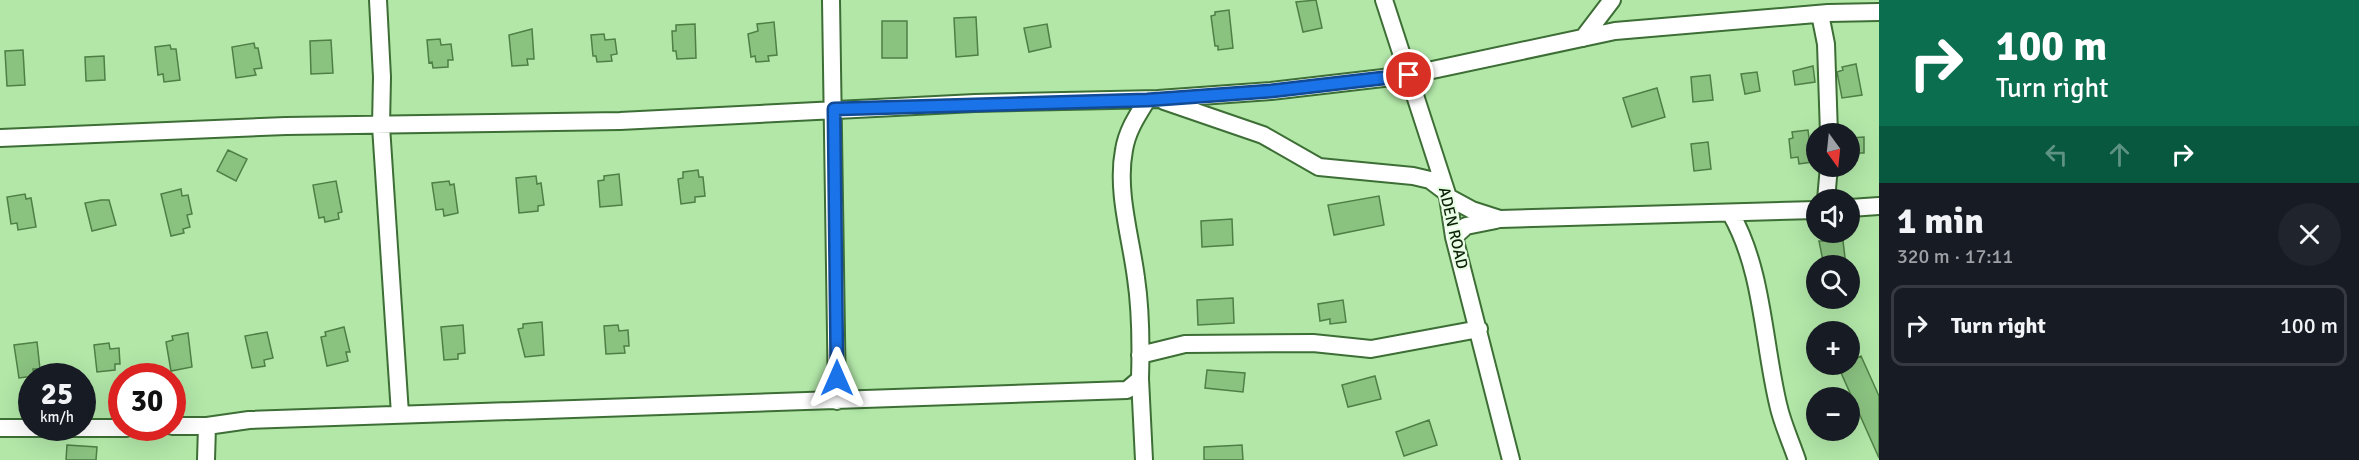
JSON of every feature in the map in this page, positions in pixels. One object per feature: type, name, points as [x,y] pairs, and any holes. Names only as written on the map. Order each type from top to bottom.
[{"type":"street","points":[[378,0],[382,77],[381,126],[400,414]]},
{"type":"street","points":[[831,0],[837,401]]},
{"type":"street","name":"ADEN ROAD","points":[[1384,0],[1447,194],[1454,237],[1479,329],[1510,460]]},
{"type":"street","points":[[1583,38],[1613,0]]},
{"type":"street","points":[[1613,0],[1615,31]]},
{"type":"street","points":[[0,138],[285,126],[620,121],[834,109],[1152,100],[1271,91],[1409,75],[1615,31],[1813,10],[1879,12]]},
{"type":"street","points":[[1813,10],[1826,44],[1829,123]]},
{"type":"street","points":[[1152,100],[1263,135],[1319,167],[1413,176],[1430,180],[1472,210],[1500,219]]},
{"type":"street","points":[[1144,460],[1137,280],[1123,190],[1123,151],[1131,125],[1152,100]]},
{"type":"street","points":[[1860,207],[1879,206]]},
{"type":"street","points":[[1454,237],[1466,226],[1500,219],[1806,210]]},
{"type":"street","points":[[1731,214],[1743,234],[1761,310],[1778,405],[1797,460]]},
{"type":"street","points":[[1140,355],[1185,344],[1313,343],[1371,349],[1479,329]]},
{"type":"street","points":[[186,426],[207,426],[249,420],[400,414],[1127,390],[1140,379]]},
{"type":"street","points":[[4,425],[33,430],[108,428]]},
{"type":"street","points":[[206,460],[207,426]]},
{"type":"building","points":[[1316,0],[1322,28],[1303,32],[1296,2]]},
{"type":"building","points":[[1229,10],[1233,48],[1218,50],[1218,46],[1215,46],[1211,16],[1215,15],[1215,12]]},
{"type":"building","points":[[976,17],[978,55],[956,57],[954,18]]},
{"type":"building","points":[[882,21],[907,21],[907,58],[882,58]]},
{"type":"building","points":[[774,22],[777,55],[768,56],[769,61],[756,62],[755,56],[751,57],[748,34],[758,31],[757,24]]},
{"type":"building","points":[[695,24],[696,58],[677,59],[676,51],[673,51],[672,31],[676,31],[676,25]]},
{"type":"building","points":[[1047,24],[1051,47],[1029,52],[1024,28]]},
{"type":"building","points":[[532,29],[534,59],[527,59],[528,65],[512,66],[509,35]]},
{"type":"building","points":[[604,34],[605,40],[615,39],[617,54],[611,55],[612,61],[597,62],[596,56],[593,56],[591,35]]},
{"type":"building","points":[[440,39],[441,45],[451,44],[453,60],[448,60],[448,67],[433,68],[432,62],[429,63],[427,40]]},
{"type":"building","points":[[331,40],[333,73],[311,74],[310,41]]},
{"type":"building","points":[[254,43],[255,48],[258,48],[262,68],[254,69],[256,75],[236,78],[232,47]]},
{"type":"building","points":[[170,45],[171,49],[176,49],[180,80],[164,82],[163,74],[158,75],[155,47]]},
{"type":"building","points":[[23,50],[25,85],[7,86],[5,51]]},
{"type":"building","points":[[104,56],[105,80],[86,81],[85,57]]},
{"type":"building","points":[[1856,64],[1862,95],[1842,98],[1837,72],[1843,70],[1842,67]]},
{"type":"building","points":[[1813,66],[1815,82],[1795,85],[1793,71]]},
{"type":"building","points":[[1757,72],[1760,91],[1745,94],[1741,74]]},
{"type":"building","points":[[1710,75],[1713,100],[1693,102],[1691,77]]},
{"type":"building","points":[[1657,88],[1665,117],[1632,127],[1623,98]]},
{"type":"building","points":[[1806,130],[1806,163],[1799,164],[1798,157],[1791,158],[1789,139],[1793,138],[1792,132]]},
{"type":"building","points":[[1860,137],[1864,137],[1864,153],[1860,153]]},
{"type":"building","points":[[1708,142],[1711,169],[1694,171],[1691,144]]},
{"type":"building","points":[[228,150],[247,159],[236,181],[217,171]]},
{"type":"building","points":[[698,170],[699,177],[703,177],[705,196],[695,197],[695,202],[681,204],[678,179],[683,178],[683,172]]},
{"type":"building","points":[[619,174],[622,205],[600,207],[598,181],[604,180],[604,176]]},
{"type":"building","points":[[536,176],[537,184],[541,183],[544,205],[538,206],[538,211],[519,213],[516,178]]},
{"type":"building","points":[[336,181],[342,212],[338,213],[339,219],[325,222],[324,217],[319,218],[313,185]]},
{"type":"building","points":[[449,181],[450,185],[454,184],[458,213],[444,216],[443,209],[436,210],[432,183]]},
{"type":"building","points":[[181,189],[182,196],[188,195],[192,214],[187,215],[190,227],[183,229],[184,233],[171,236],[161,194]]},
{"type":"building","points":[[25,194],[26,199],[31,198],[36,227],[18,230],[17,223],[11,224],[7,197]]},
{"type":"building","points":[[1379,196],[1384,225],[1334,235],[1328,205]]},
{"type":"building","points":[[109,200],[116,225],[92,231],[85,203]]},
{"type":"building","points":[[1232,219],[1233,245],[1202,247],[1201,221]]},
{"type":"building","points":[[1819,243],[1843,243],[1845,255],[1822,255]]},
{"type":"building","points":[[1233,298],[1234,323],[1198,325],[1197,300]]},
{"type":"building","points":[[1343,300],[1346,322],[1330,324],[1330,319],[1320,321],[1318,304]]},
{"type":"building","points":[[542,322],[544,355],[525,357],[518,329],[523,328],[523,324]]},
{"type":"building","points":[[463,325],[465,353],[458,354],[458,359],[444,360],[441,327]]},
{"type":"building","points":[[618,325],[619,331],[628,330],[629,346],[624,346],[625,353],[606,354],[604,326]]},
{"type":"building","points":[[344,327],[350,352],[346,352],[348,361],[327,366],[321,337],[326,336],[325,332]]},
{"type":"building","points":[[267,332],[273,358],[264,360],[265,366],[252,368],[245,336]]},
{"type":"building","points":[[188,333],[192,367],[186,368],[186,363],[170,363],[166,342],[173,340],[172,336]]},
{"type":"building","points":[[37,342],[39,363],[18,363],[18,371],[14,345]]},
{"type":"building","points":[[109,343],[110,349],[119,348],[120,363],[108,363],[108,371],[97,372],[94,345]]},
{"type":"building","points":[[1860,356],[1879,396],[1879,458],[1860,415],[1860,387],[1847,387],[1842,375],[1860,375]]},
{"type":"building","points":[[1207,370],[1245,373],[1243,392],[1205,388]]},
{"type":"building","points":[[1375,376],[1381,399],[1348,407],[1342,385]]},
{"type":"building","points":[[1429,420],[1437,445],[1404,456],[1396,432]]},
{"type":"building","points":[[67,445],[97,447],[96,460],[66,460]]},
{"type":"building","points":[[1242,445],[1243,460],[1204,460],[1204,447]]},
{"type":"route","points":[[837,378],[834,109],[1147,100],[1271,91],[1409,75]]}]
